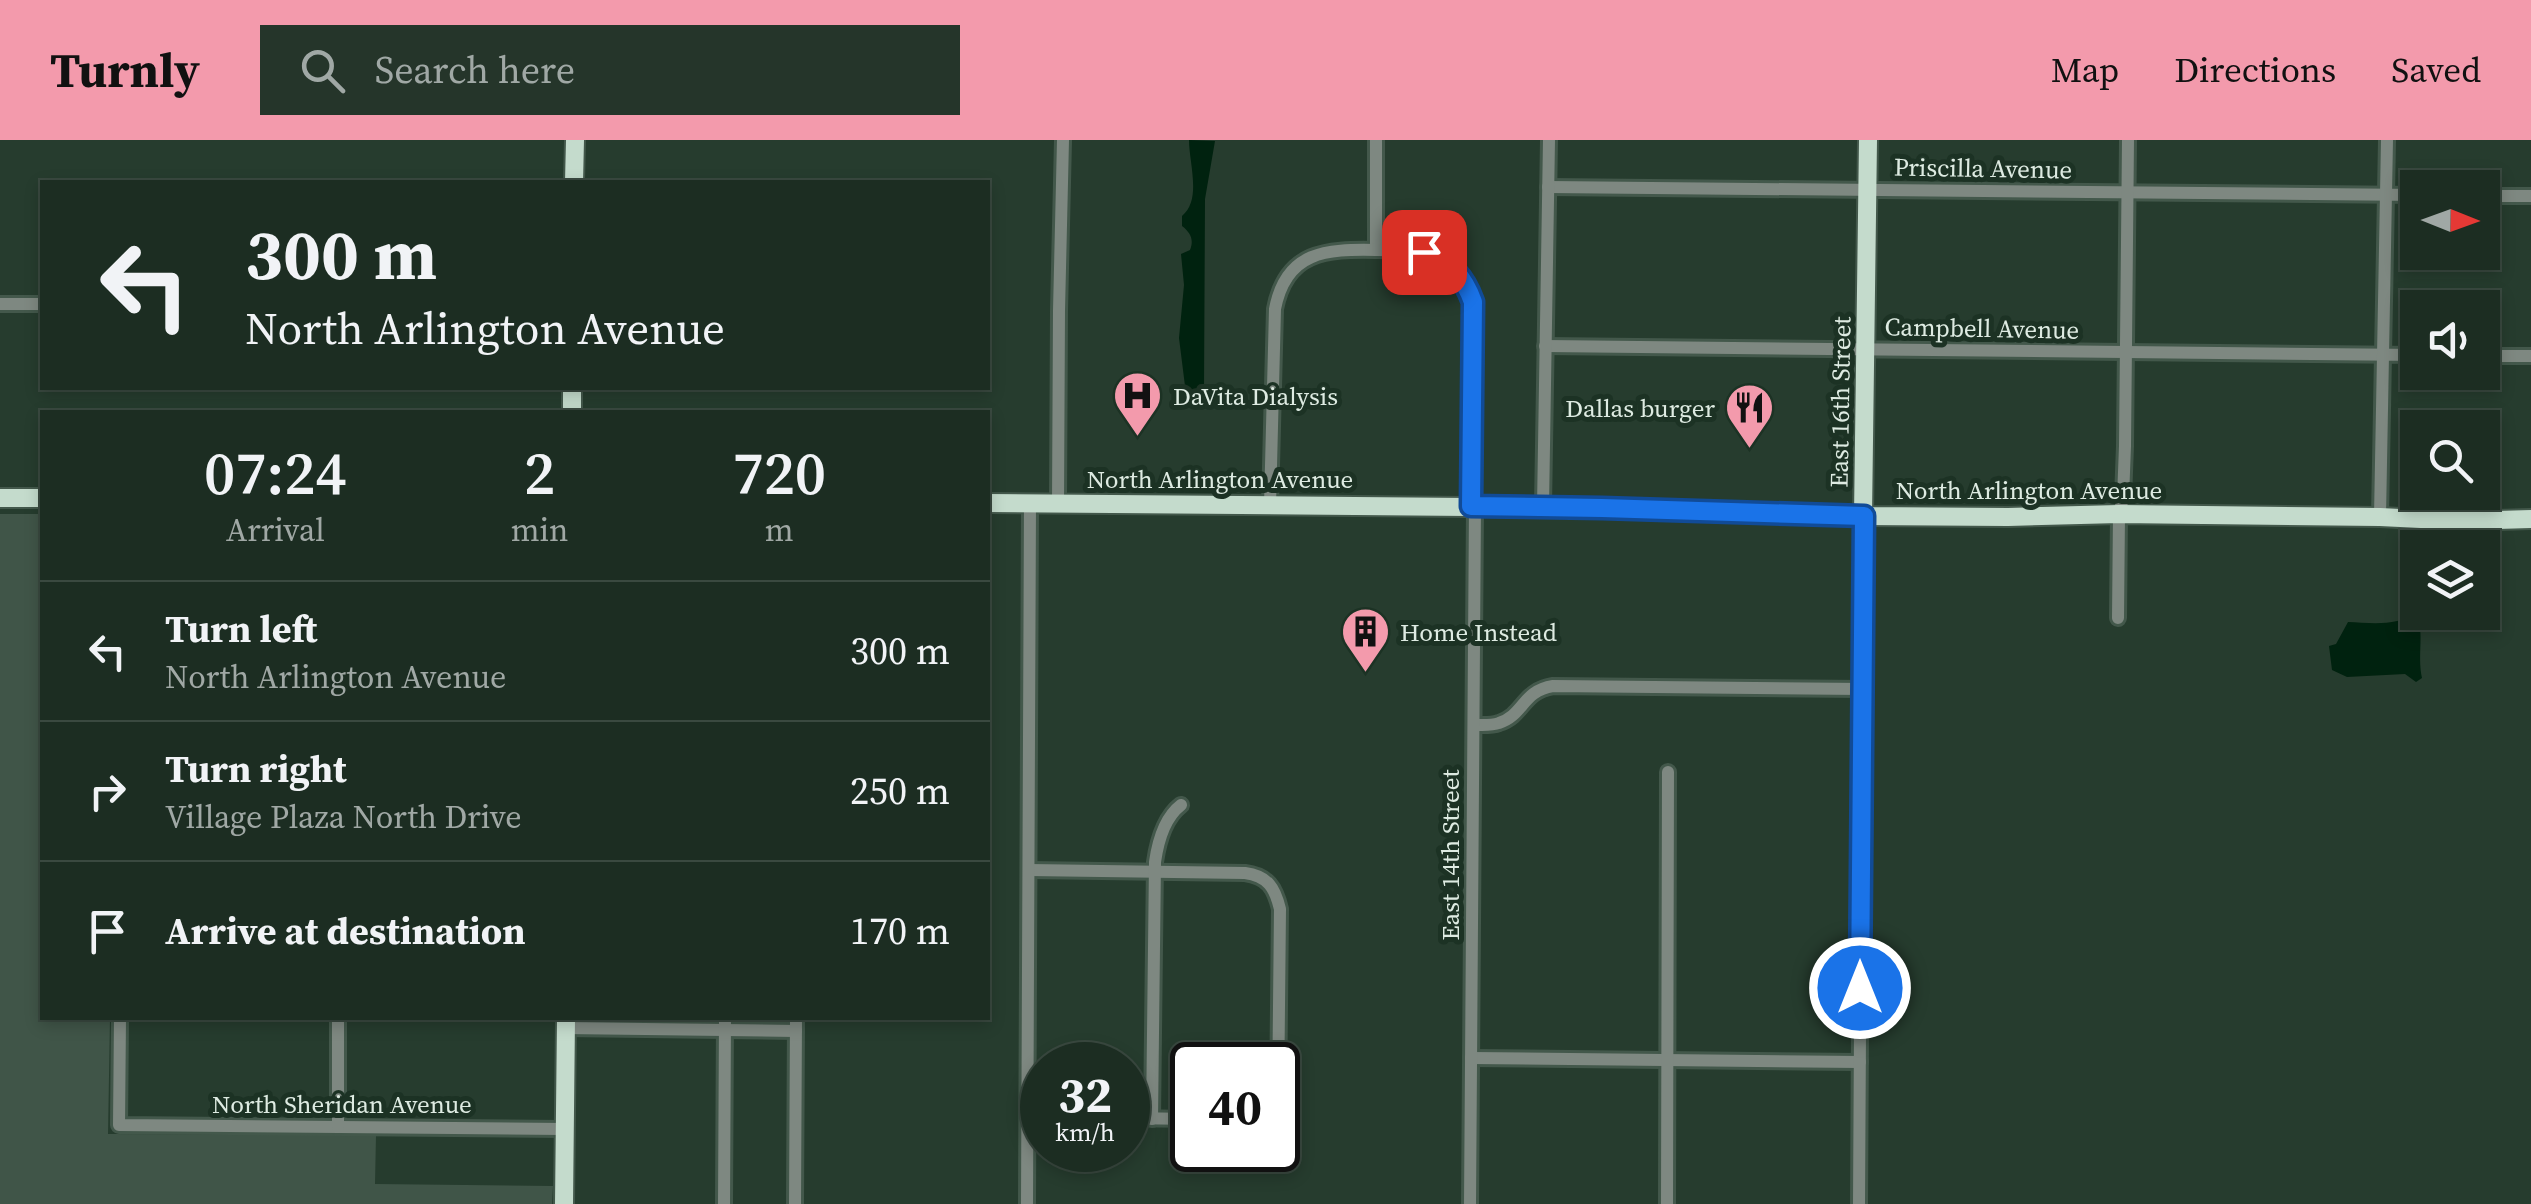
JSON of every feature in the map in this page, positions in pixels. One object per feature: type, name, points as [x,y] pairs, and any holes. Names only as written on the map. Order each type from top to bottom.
[{"type":"main road","points":[[574,180],[575,140]]},
{"type":"main road","name":"East 16th Street","points":[[1864,516],[1868,140]]},
{"type":"main road","points":[[0,498],[40,498]]},
{"type":"main road","name":"North Arlington Avenue","points":[[990,503],[1543,507],[1864,516],[2119,514],[2462,522],[2531,519]]},
{"type":"main road","points":[[564,1204],[566,1023]]},
{"type":"street","points":[[1058,504],[1063,140]]},
{"type":"street","points":[[1376,140],[1376,250]]},
{"type":"street","points":[[1543,507],[1549,140]]},
{"type":"street","points":[[2118,618],[2119,514],[2124,481],[2128,140]]},
{"type":"street","points":[[2380,518],[2387,140]]},
{"type":"street","name":"Priscilla Avenue","points":[[1548,188],[2400,194]]},
{"type":"street","points":[[2500,196],[2531,196]]},
{"type":"street","name":"East 14th Street","points":[[1270,505],[1276,308],[1278,294],[1290,273],[1308,257],[1332,250],[1414,250],[1434,255],[1454,268],[1468,288],[1474,312],[1470,1204]]},
{"type":"street","points":[[0,304],[40,304]]},
{"type":"street","name":"Campbell Avenue","points":[[1545,346],[2400,355]]},
{"type":"street","points":[[2500,356],[2531,356]]},
{"type":"street","points":[[1030,504],[1029,870],[1033,1042]]},
{"type":"street","name":"East 16th Street","points":[[1859,1204],[1864,516]]},
{"type":"street","points":[[1474,724],[1501,723],[1515,714],[1530,695],[1553,686],[1862,689]]},
{"type":"street","points":[[1667,1204],[1668,772]]},
{"type":"street","points":[[1170,1119],[1152,1119],[1154,872],[1166,822],[1181,805]]},
{"type":"street","points":[[1029,870],[1248,873],[1264,878],[1274,887],[1280,908],[1279,1042]]},
{"type":"street","name":"North Sheridan Avenue","points":[[120,1020],[119,1125],[564,1129]]},
{"type":"street","points":[[338,1020],[338,1127]]},
{"type":"street","points":[[566,1023],[796,1024],[795,1204]]},
{"type":"street","points":[[724,1204],[725,1024]]},
{"type":"street","points":[[1471,1058],[1860,1062]]},
{"type":"street","points":[[1027,1204],[1030,1172]]},
{"type":"shaded area","points":[[1189,140],[1215,141],[1205,199],[1204,391],[1189,395],[1179,338],[1184,285],[1181,254],[1190,250],[1192,243],[1182,226],[1193,191]]},
{"type":"shaded area","points":[[0,514],[40,514],[40,1020],[110,1020],[108,1134],[376,1135],[375,1184],[553,1186],[552,1204],[0,1204]]},
{"type":"shaded area","points":[[2400,620],[2400,630],[2420,630],[2422,678],[2416,682],[2405,674],[2347,677],[2332,670],[2329,646],[2336,644],[2348,622]]},
{"type":"place","name":"DaVita Dialysis","points":[[1138,438]]},
{"type":"place","name":"Dallas burger","points":[[1750,450]]},
{"type":"place","name":"Home Instead","points":[[1365,674]]},
{"type":"route","points":[[1424,252],[1454,268],[1473,302],[1471,506],[1864,516],[1860,988]]}]
